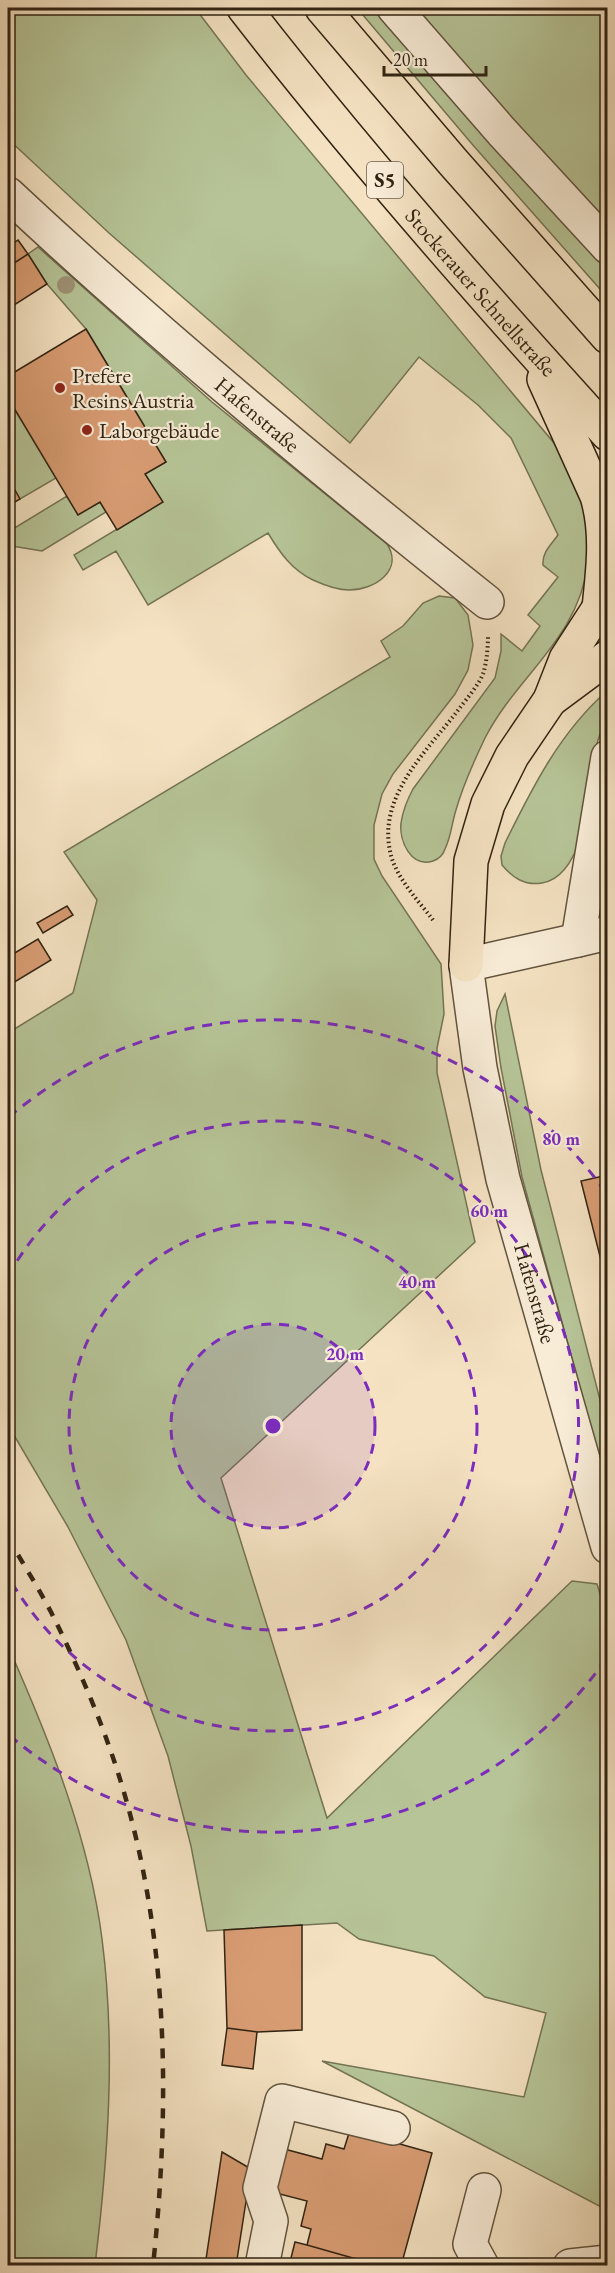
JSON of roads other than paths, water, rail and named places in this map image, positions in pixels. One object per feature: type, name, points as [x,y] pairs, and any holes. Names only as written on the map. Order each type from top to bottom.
[{"type":"highway","name":"Stockerauer Schnellstraße","points":[[244,8],[292,70],[531,350],[608,434]]},
{"type":"highway","points":[[322,8],[453,162],[608,337]]},
{"type":"highway","points":[[465,965],[471,861],[488,804],[512,756],[550,700],[566,658],[603,604],[604,533],[601,510],[597,496],[531,350]]},
{"type":"highway","points":[[550,700],[608,657]]},
{"type":"street","points":[[394,8],[502,132],[608,246]]},
{"type":"street","name":"Hafenstraße","points":[[8,194],[84,265],[327,474],[487,602]]},
{"type":"street","points":[[465,965],[593,937],[608,757]]},
{"type":"street","name":"Hafenstraße","points":[[465,965],[480,1068],[503,1179],[608,1546]]},
{"type":"street","points":[[262,2265],[271,2221],[260,2188],[282,2101],[393,2128]]},
{"type":"street","points":[[482,2265],[470,2244],[484,2190]]},
{"type":"street","points":[[570,2265],[608,2262]]},
{"type":"railway","points":[[8,1538],[51,1612],[91,1699],[116,1766],[138,1847],[149,1906],[162,2026],[162,2146],[153,2266]]},
{"type":"place","name":"Prefere Resins Austria","points":[[60,388]]},
{"type":"place","name":"Laborgebäude","points":[[87,430]]}]
